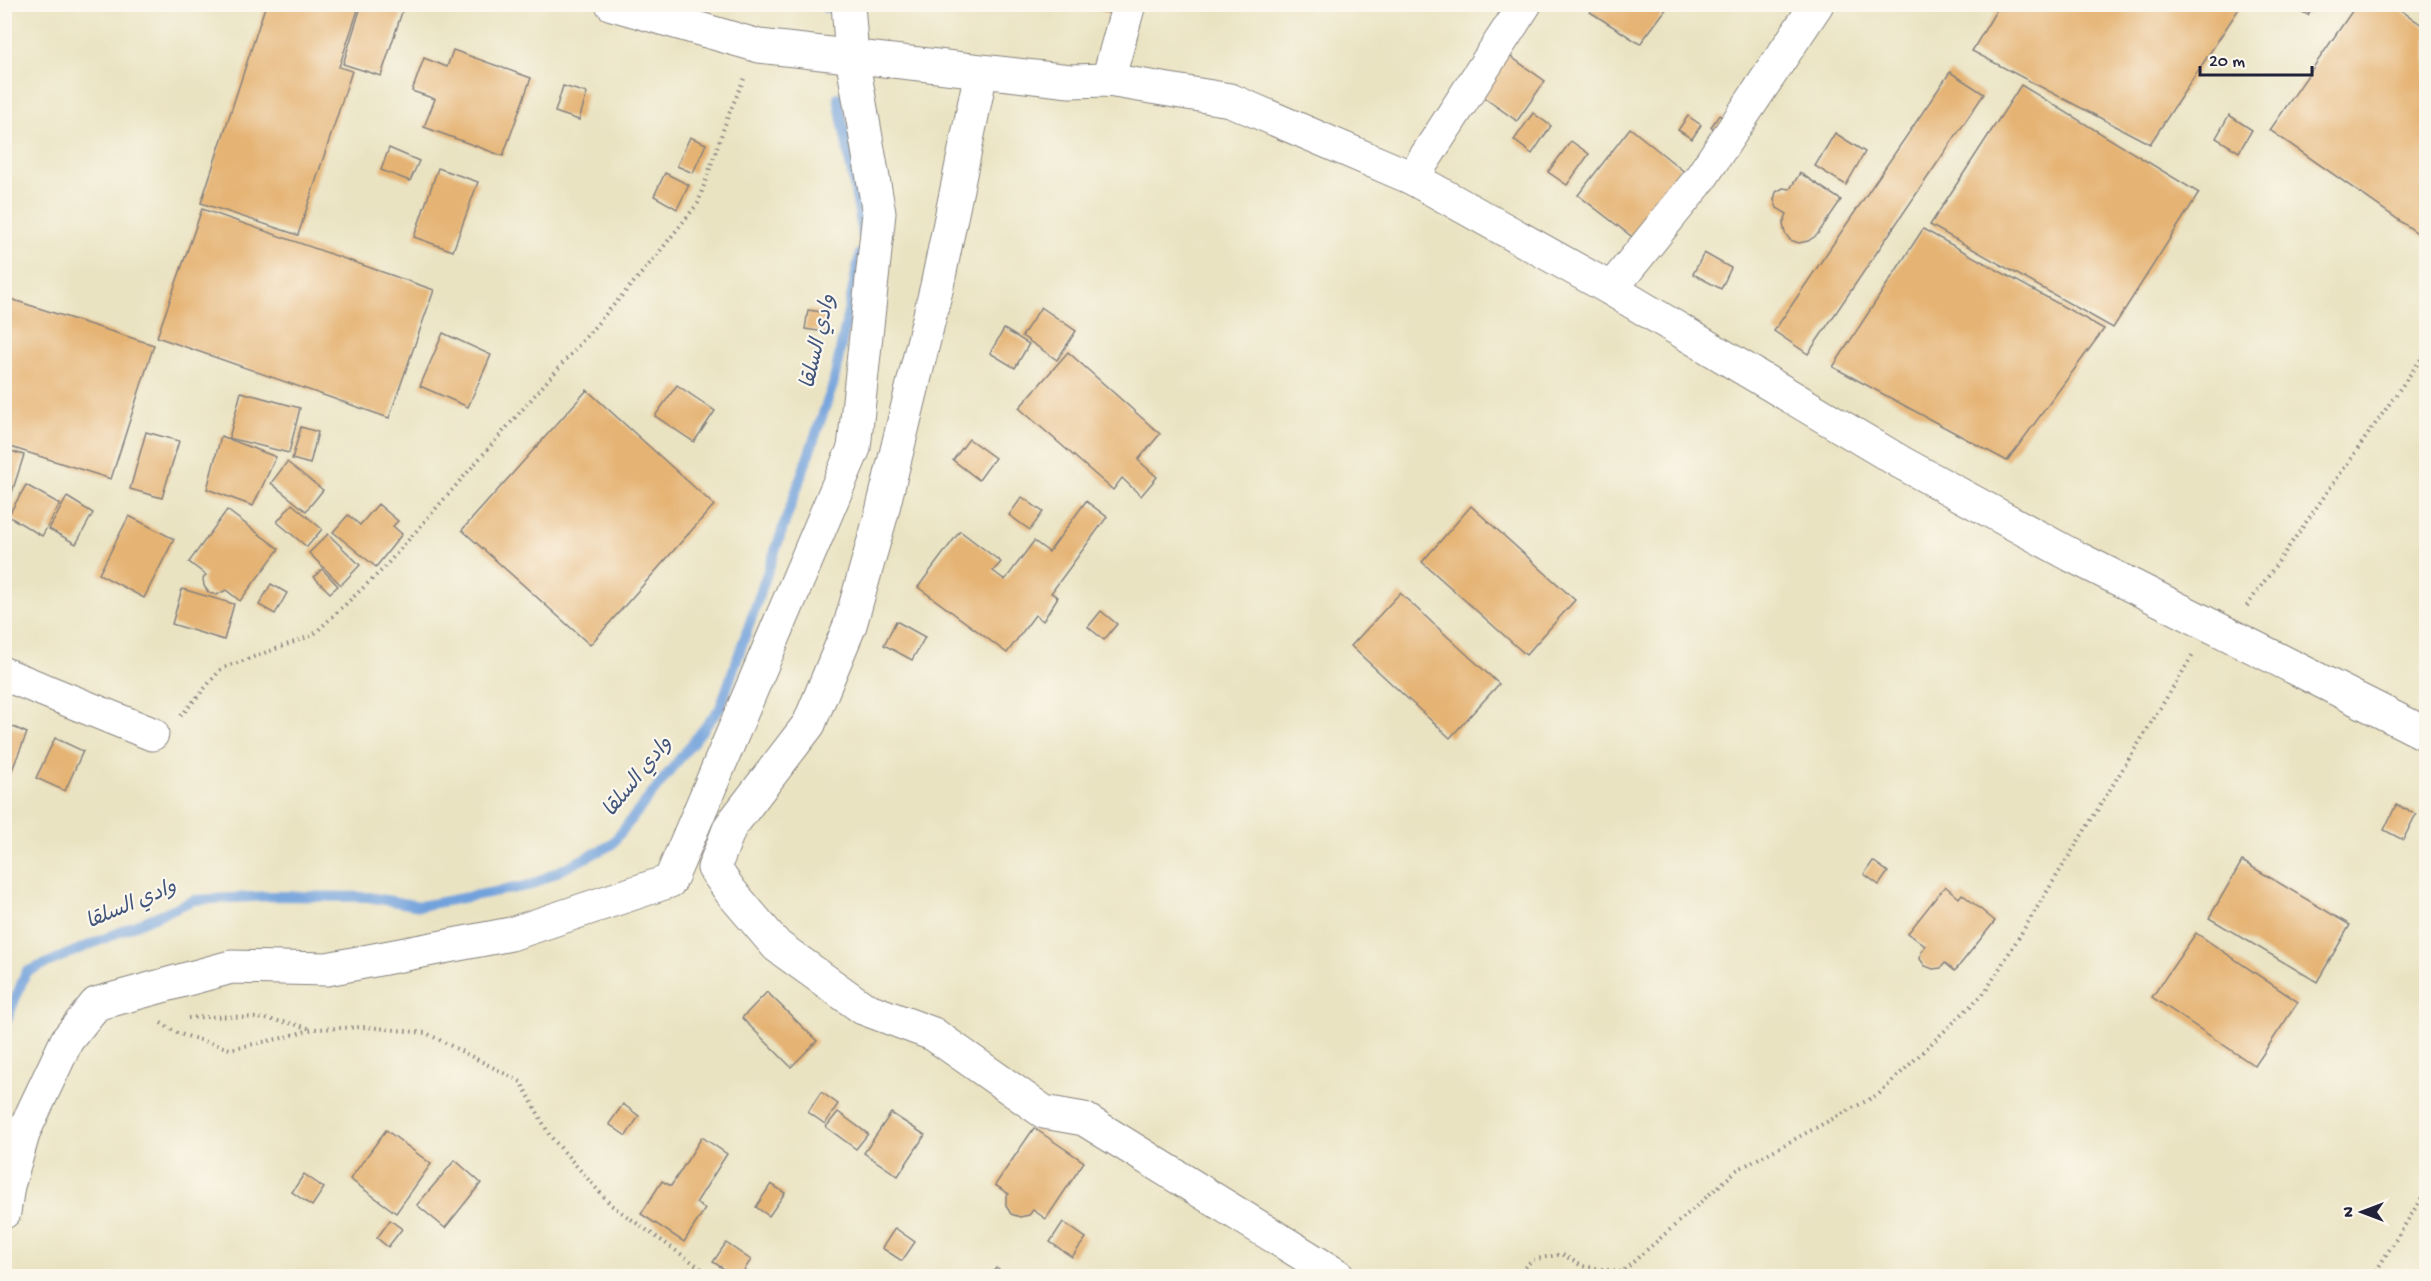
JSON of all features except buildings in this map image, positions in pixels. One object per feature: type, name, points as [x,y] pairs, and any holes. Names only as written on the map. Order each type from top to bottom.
[{"type":"street","points":[[612,4],[759,46],[1070,81],[1108,80],[1230,100],[1412,178],[1611,289],[1902,463],[2071,555],[2427,734]]},
{"type":"street","points":[[4,1212],[8,1186],[24,1131],[67,1040],[96,1004],[231,967],[327,969],[511,934],[670,881],[854,448],[879,213],[852,57],[848,4]]},
{"type":"street","points":[[1108,80],[1129,4]]},
{"type":"street","points":[[1412,178],[1525,4]]},
{"type":"street","points":[[1611,289],[1700,179],[1817,4]]},
{"type":"street","points":[[981,72],[937,286],[880,516],[850,625],[809,724],[730,827],[714,868],[731,892],[777,946],[863,1008],[933,1034],[1044,1112],[1084,1119],[1338,1276]]},
{"type":"street","points":[[4,674],[152,735]]},
{"type":"path","points":[[152,735],[166,733],[221,669],[313,635],[383,569],[653,260],[698,203],[728,116],[759,46]]},
{"type":"path","points":[[1516,1276],[1532,1260],[1562,1254],[1582,1266],[1622,1272],[1737,1170],[1879,1095],[1985,992],[2220,629],[2427,352]]},
{"type":"path","points":[[178,1019],[218,1016],[286,1021],[313,1029]]},
{"type":"path","points":[[168,1020],[158,1021],[177,1033],[230,1049],[313,1029],[367,1027],[426,1033],[520,1082],[550,1136],[611,1205],[711,1276]]},
{"type":"path","points":[[2373,1276],[2427,1191]]},
{"type":"waterway","name":"وادي السلقا","points":[[838,97],[863,235]]},
{"type":"waterway","name":"وادي السلقا","points":[[4,1027],[26,972],[194,900],[271,896],[368,897],[420,906],[531,885],[611,845],[720,708],[833,385],[860,254]]}]
